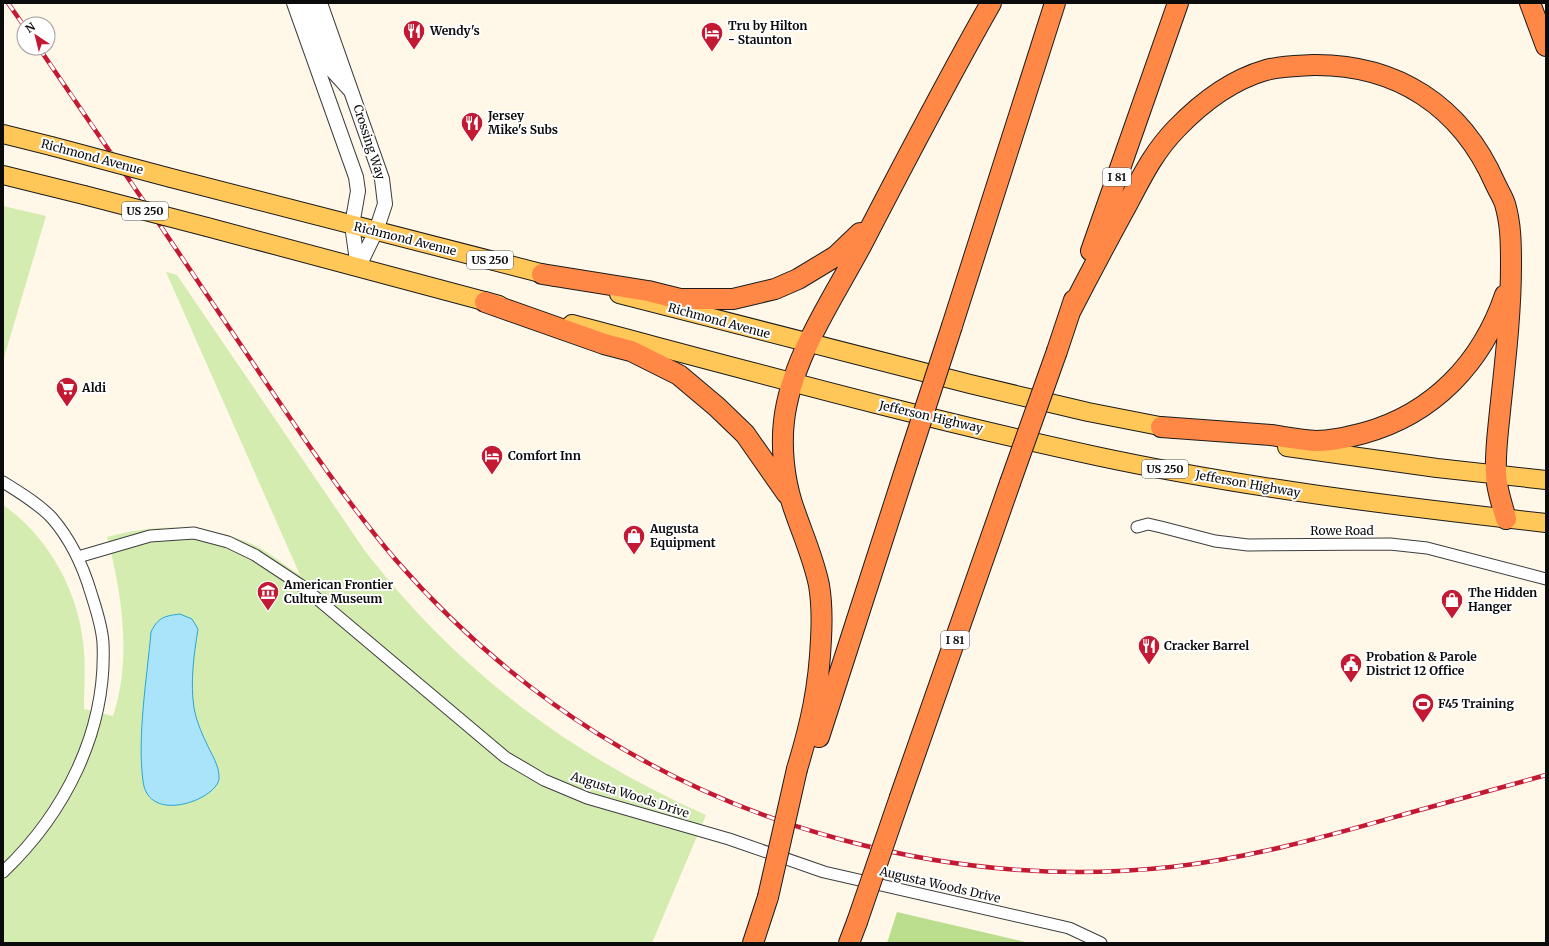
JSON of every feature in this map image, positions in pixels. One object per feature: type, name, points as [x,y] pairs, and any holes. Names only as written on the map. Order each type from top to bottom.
[{"type":"highway","points":[[803,770],[818,682],[822,619],[819,587],[814,566],[808,544],[792,502],[787,478],[783,441],[784,421],[791,382],[808,344],[880,206],[991,3]]},
{"type":"highway","points":[[752,943],[768,897],[803,770],[908,460],[1055,3]]},
{"type":"highway","name":"I 81","points":[[849,943],[1178,3]]},
{"type":"highway","points":[[1530,3],[1546,46]]},
{"type":"highway","points":[[1070,312],[1136,183],[1155,153],[1176,129],[1207,100],[1229,86],[1267,70],[1291,65],[1328,65],[1352,67],[1376,72],[1399,81],[1420,92],[1443,109],[1460,126],[1475,145],[1488,166],[1505,205],[1511,237],[1511,278],[1495,475],[1506,519]]},
{"type":"highway","points":[[542,274],[648,291],[680,299],[714,300],[755,295],[798,279],[836,256],[854,241],[880,206]]},
{"type":"highway","points":[[1162,427],[1316,441],[1351,436],[1398,421],[1419,410],[1439,395],[1457,379],[1476,356],[1500,309],[1511,278]]},
{"type":"highway","points":[[485,302],[604,344],[631,351],[679,376],[717,407],[746,434],[792,502]]},
{"type":"main road","name":"Richmond Avenue","points":[[3,134],[808,344]]},
{"type":"main road","name":"US 250","points":[[3,175],[207,227],[791,382]]},
{"type":"main road","name":"US 250","points":[[808,344],[1088,412],[1162,427],[1351,457],[1546,480]]},
{"type":"main road","name":"Jefferson Highway","points":[[791,382],[1104,457],[1239,483],[1311,494],[1546,523]]},
{"type":"street","name":"Crossing Way","points":[[294,3],[356,176],[358,191],[352,225],[358,268]]},
{"type":"street","points":[[308,3],[331,69],[353,93]]},
{"type":"street","name":"Crossing Way","points":[[320,3],[353,93],[382,179],[385,204],[376,231],[358,268]]},
{"type":"street","points":[[3,482],[51,518],[78,557],[92,596],[103,643],[97,713],[78,769],[58,807],[34,842],[3,872]]},
{"type":"street","name":"Rowe Road","points":[[1137,527],[1148,524],[1161,526],[1215,541],[1248,546],[1390,544],[1439,550],[1546,578]]},
{"type":"street","name":"Augusta Woods Drive","points":[[78,557],[150,536],[194,533],[228,542],[255,555],[302,586],[505,757],[544,780],[587,798],[729,839],[824,872],[1068,928],[1101,943]]},
{"type":"green space","points":[[3,206],[46,216],[3,361]]},
{"type":"green space","name":"American Frontier Culture Museum","points":[[166,272],[177,275],[365,551],[400,594],[438,634],[477,671],[519,705],[562,736],[608,765],[656,791],[706,815],[652,943],[3,943],[3,505],[19,517],[33,532],[46,548],[67,583],[80,621],[83,641],[85,667],[84,709],[113,716],[119,695],[122,672],[123,626],[117,581],[107,537],[145,529],[201,529],[238,538],[256,546],[300,575]]},
{"type":"green space","points":[[897,912],[1030,943],[887,943]]},
{"type":"water","points":[[180,614],[192,619],[198,629],[192,678],[194,708],[201,730],[217,765],[219,779],[215,787],[207,794],[182,804],[168,805],[157,802],[148,794],[143,781],[141,764],[142,726],[151,632],[156,623],[162,618]]},
{"type":"railway","points":[[8,3],[17,16]]},
{"type":"railway","points":[[44,56],[330,475],[395,559],[441,609],[491,655],[543,696],[598,734],[655,767],[715,796],[778,820],[843,840],[883,850],[924,858],[1006,869],[1088,872],[1171,867],[1261,852],[1546,775]]},
{"type":"place","name":"Wendy's","points":[[414,50]]},
{"type":"place","name":"Tru by Hilton - Staunton","points":[[712,52]]},
{"type":"place","name":"Jersey Mike's Subs","points":[[472,142]]},
{"type":"place","name":"Aldi","points":[[67,408]]},
{"type":"place","name":"Comfort Inn","points":[[492,476]]},
{"type":"place","name":"Augusta Equipment","points":[[634,556]]},
{"type":"place","name":"American Frontier Culture Museum","points":[[268,612]]},
{"type":"place","name":"The Hidden Hanger","points":[[1452,620]]},
{"type":"place","name":"Cracker Barrel","points":[[1149,666]]},
{"type":"place","name":"Probation & Parole District 12 Office","points":[[1351,684]]},
{"type":"place","name":"F45 Training","points":[[1423,724]]}]
